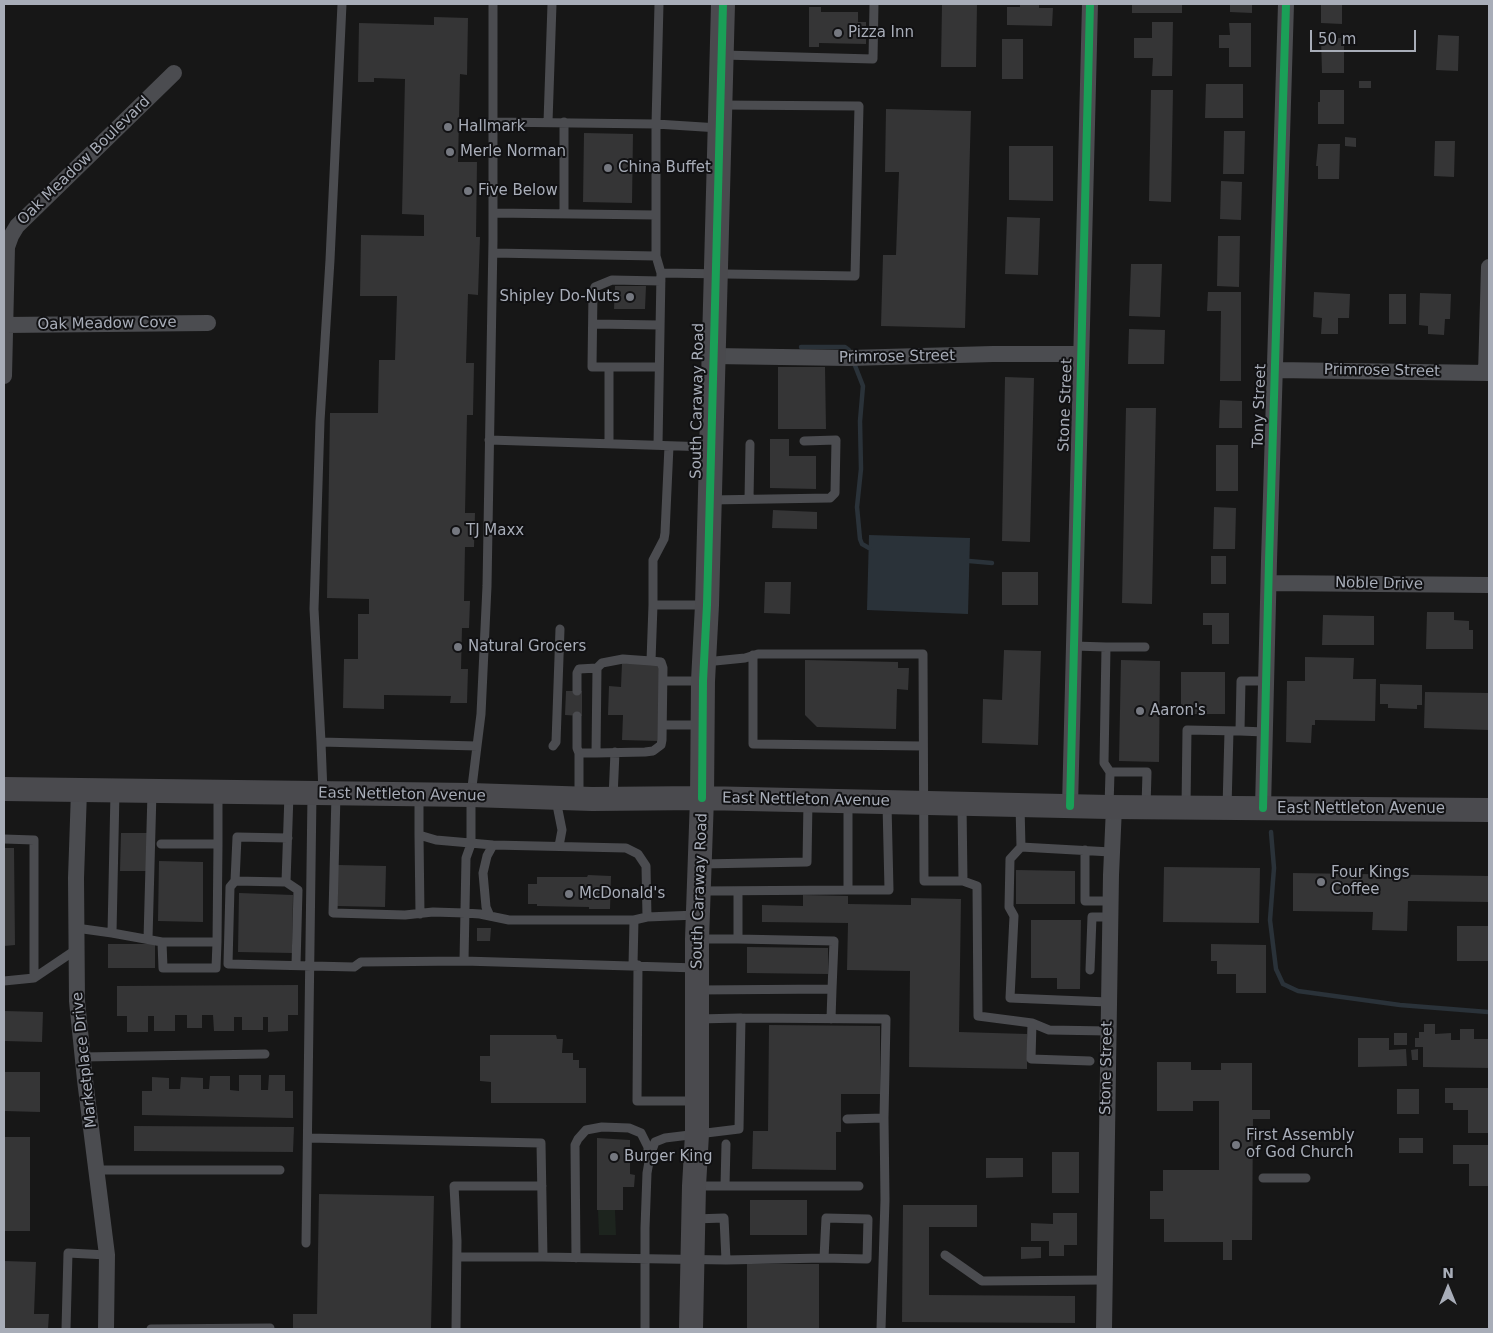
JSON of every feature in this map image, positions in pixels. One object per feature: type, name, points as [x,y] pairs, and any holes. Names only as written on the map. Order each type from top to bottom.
[{"type":"main road","name":"South Caraway Road","points":[[691,1329],[697,1134],[697,939],[723,4]]},
{"type":"main road","name":"East Nettleton Avenue","points":[[4,789],[115,792],[471,795],[613,799],[702,798],[1111,807],[1489,810]]},
{"type":"street","name":"Stone Street","points":[[1070,806],[1090,4]]},
{"type":"street","name":"Tony Street","points":[[1263,808],[1286,4]]},
{"type":"street","name":"Oak Meadow Boulevard","points":[[4,376],[7,246],[17,226],[174,73]]},
{"type":"street","points":[[1488,373],[1489,267]]},
{"type":"street","name":"Oak Meadow Cove","points":[[5,325],[208,323]]},
{"type":"street","name":"Primrose Street","points":[[713,356],[849,358],[993,354],[1081,354]]},
{"type":"street","name":"Primrose Street","points":[[1275,370],[1488,373]]},
{"type":"street","name":"Noble Drive","points":[[1269,583],[1489,585]]},
{"type":"street","name":"Marketplace Drive","points":[[79,791],[76,878],[77,1001],[82,1057],[107,1254],[106,1329]]},
{"type":"street","name":"Stone Street","points":[[1104,1329],[1112,852],[1111,807]]},
{"type":"lane","points":[[306,1243],[309,966],[315,793],[321,742],[314,609],[320,421],[330,260],[342,4]]},
{"type":"lane","points":[[464,961],[466,858],[471,844],[471,795],[480,726],[487,586],[493,253],[493,4]]},
{"type":"lane","points":[[548,122],[552,4]]},
{"type":"lane","points":[[658,445],[661,277],[656,256],[656,124],[659,4]]},
{"type":"lane","points":[[722,55],[873,59],[874,4]]},
{"type":"lane","points":[[492,122],[656,124],[720,116],[859,106],[855,276],[715,274],[612,280],[595,287],[593,292],[592,367],[659,366]]},
{"type":"lane","points":[[564,122],[564,214]]},
{"type":"lane","points":[[493,212],[656,215]]},
{"type":"lane","points":[[493,253],[656,256]]},
{"type":"lane","points":[[593,324],[660,325]]},
{"type":"lane","points":[[609,367],[609,444]]},
{"type":"lane","points":[[489,440],[710,447]]},
{"type":"lane","points":[[709,500],[830,498],[835,493],[836,440],[804,441]]},
{"type":"lane","points":[[749,499],[750,444]]},
{"type":"lane","points":[[652,661],[653,560],[664,540],[665,533],[669,446]]},
{"type":"lane","points":[[653,605],[707,605]]},
{"type":"lane","points":[[553,746],[556,742],[560,628]]},
{"type":"lane","points":[[1074,646],[1145,647]]},
{"type":"lane","points":[[1106,647],[1104,763],[1110,772],[1111,807]]},
{"type":"lane","points":[[663,681],[704,672],[758,654],[923,654],[924,881],[963,881],[977,886],[978,1016],[1032,1023],[1049,1030],[1108,1031]]},
{"type":"lane","points":[[753,656],[753,744],[923,746]]},
{"type":"lane","points":[[577,691],[577,673],[579,669],[597,668],[602,663],[617,660],[652,661],[661,662],[662,664],[663,725],[661,745],[653,751],[579,752]]},
{"type":"lane","points":[[596,752],[597,668]]},
{"type":"lane","points":[[1240,731],[1241,681],[1266,681]]},
{"type":"lane","points":[[577,716],[579,798]]},
{"type":"lane","points":[[663,725],[703,725]]},
{"type":"lane","points":[[1186,808],[1187,730],[1265,732]]},
{"type":"lane","points":[[1227,808],[1229,731]]},
{"type":"lane","points":[[321,742],[477,746]]},
{"type":"lane","points":[[613,799],[614,752]]},
{"type":"lane","points":[[1110,772],[1146,772],[1146,807]]},
{"type":"lane","points":[[112,933],[115,792]]},
{"type":"lane","points":[[148,939],[152,792]]},
{"type":"lane","points":[[162,942],[163,968],[216,968],[218,792]]},
{"type":"lane","points":[[286,882],[288,838],[315,793]]},
{"type":"lane","points":[[315,793],[332,913],[466,913],[509,920],[634,920],[647,917],[698,915]]},
{"type":"lane","points":[[419,795],[420,914]]},
{"type":"lane","points":[[555,798],[562,830],[559,846]]},
{"type":"lane","points":[[700,864],[807,862],[808,800]]},
{"type":"lane","points":[[848,801],[848,890]]},
{"type":"lane","points":[[699,891],[889,890],[887,802]]},
{"type":"lane","points":[[962,804],[963,881]]},
{"type":"lane","points":[[1020,805],[1021,847],[1010,859],[1009,907],[1014,916],[1010,998],[1108,1002]]},
{"type":"lane","points":[[419,834],[436,840],[471,844],[626,848],[638,854],[646,866],[647,917]]},
{"type":"lane","points":[[288,838],[236,837],[235,881],[230,887],[228,964],[354,967],[361,962],[464,961],[635,965],[697,979],[832,990]]},
{"type":"lane","points":[[4,839],[34,840],[34,978]]},
{"type":"lane","points":[[161,844],[218,844]]},
{"type":"lane","points":[[490,916],[486,907],[483,873],[487,856],[493,845]]},
{"type":"lane","points":[[1021,847],[1112,852]]},
{"type":"lane","points":[[1085,850],[1085,901],[1091,901],[1110,909]]},
{"type":"lane","points":[[235,881],[286,882],[298,890],[296,965]]},
{"type":"lane","points":[[738,890],[738,939]]},
{"type":"lane","points":[[1090,970],[1091,901]]},
{"type":"lane","points":[[1092,916],[1110,909]]},
{"type":"lane","points":[[634,920],[637,1101],[696,1101]]},
{"type":"lane","points":[[76,928],[162,942],[217,942]]},
{"type":"lane","points":[[697,939],[834,941],[831,1019]]},
{"type":"lane","points":[[4,981],[34,978],[77,949]]},
{"type":"lane","points":[[647,1173],[655,1142],[665,1138],[739,1129],[741,1018]]},
{"type":"lane","points":[[697,1019],[886,1019],[884,1237],[881,1329]]},
{"type":"lane","points":[[1032,1023],[1031,1059],[1090,1061]]},
{"type":"lane","points":[[82,1057],[265,1054]]},
{"type":"lane","points":[[847,1119],[884,1118]]},
{"type":"lane","points":[[576,1258],[575,1145],[578,1139],[586,1130],[602,1127],[629,1128],[641,1133],[648,1147],[645,1329]]},
{"type":"lane","points":[[308,1138],[541,1143],[543,1257]]},
{"type":"lane","points":[[725,1186],[726,1144]]},
{"type":"lane","points":[[97,1170],[280,1170]]},
{"type":"lane","points":[[1263,1178],[1306,1178]]},
{"type":"lane","points":[[456,1329],[457,1257],[454,1186],[542,1186]]},
{"type":"lane","points":[[694,1186],[859,1186]]},
{"type":"lane","points":[[693,1219],[724,1218],[726,1260]]},
{"type":"lane","points":[[457,1257],[692,1260],[867,1259],[868,1219],[826,1218],[824,1258]]},
{"type":"lane","points":[[867,1237],[884,1237]]},
{"type":"lane","points":[[66,1329],[68,1253],[107,1254]]},
{"type":"lane","points":[[945,1254],[982,1281],[1104,1280]]},
{"type":"lane","points":[[151,1329],[270,1329]]},
{"type":"shaded area","points":[[869,535],[970,538],[968,614],[867,610]]},
{"type":"shaded area","points":[[598,1210],[615,1210],[616,1235],[599,1235]]},
{"type":"building","points":[[942,4],[977,4],[976,67],[941,67]]},
{"type":"building","points":[[1020,4],[1039,4],[1039,8],[1053,8],[1052,26],[1007,25],[1007,7],[1020,7]]},
{"type":"building","points":[[1132,4],[1182,4],[1182,13],[1132,13]]},
{"type":"building","points":[[1230,4],[1252,4],[1252,13],[1230,12]]},
{"type":"building","points":[[1321,4],[1342,4],[1342,24],[1321,23]]},
{"type":"building","name":"Pizza Inn","points":[[809,7],[821,7],[821,12],[858,12],[858,22],[866,22],[866,44],[819,43],[819,47],[809,47]]},
{"type":"building","points":[[434,17],[468,18],[467,75],[460,74],[458,162],[477,162],[476,237],[480,237],[478,295],[468,294],[466,363],[474,363],[473,415],[467,415],[465,513],[475,513],[474,547],[465,547],[464,601],[470,601],[469,628],[462,628],[461,669],[468,669],[467,703],[450,703],[451,696],[384,695],[384,709],[343,708],[344,659],[358,659],[358,614],[369,614],[369,599],[327,598],[330,413],[378,413],[379,360],[395,360],[397,296],[360,296],[361,235],[424,236],[424,215],[402,214],[405,79],[374,78],[374,82],[358,82],[359,23],[434,25]]},
{"type":"building","points":[[1152,22],[1173,22],[1172,76],[1152,76],[1153,58],[1134,58],[1134,38],[1152,38]]},
{"type":"building","points":[[1229,23],[1251,23],[1251,67],[1229,67],[1229,48],[1219,48],[1219,35],[1230,35]]},
{"type":"building","points":[[1438,35],[1459,36],[1458,71],[1436,70]]},
{"type":"building","points":[[1321,38],[1344,38],[1344,73],[1322,73]]},
{"type":"building","points":[[1002,39],[1023,39],[1023,79],[1002,79]]},
{"type":"building","points":[[1359,81],[1371,81],[1371,88],[1359,88]]},
{"type":"building","points":[[1206,84],[1243,84],[1243,118],[1205,118]]},
{"type":"building","points":[[1151,90],[1173,90],[1171,202],[1149,201]]},
{"type":"building","points":[[1320,90],[1344,90],[1344,124],[1318,124]]},
{"type":"building","points":[[886,109],[971,111],[965,328],[881,326],[883,255],[896,255],[899,172],[885,172]]},
{"type":"building","points":[[1224,131],[1245,131],[1244,174],[1223,174]]},
{"type":"building","name":"China Buffet","points":[[584,133],[633,134],[632,203],[583,202]]},
{"type":"building","points":[[1345,137],[1356,138],[1356,147],[1345,146]]},
{"type":"building","points":[[1435,141],[1455,141],[1454,177],[1434,176]]},
{"type":"building","points":[[1318,144],[1340,144],[1339,179],[1318,179],[1318,166],[1316,166]]},
{"type":"building","points":[[1009,146],[1053,146],[1053,201],[1009,200]]},
{"type":"building","points":[[1221,181],[1242,182],[1241,220],[1220,219]]},
{"type":"building","points":[[1007,217],[1040,218],[1038,275],[1005,274]]},
{"type":"building","points":[[1218,236],[1240,236],[1239,287],[1217,286]]},
{"type":"building","points":[[1131,264],[1162,264],[1160,317],[1129,316]]},
{"type":"building","name":"Shipley Do-Nuts","points":[[615,286],[646,286],[645,309],[614,309]]},
{"type":"building","points":[[1208,292],[1241,292],[1241,381],[1220,381],[1221,311],[1207,311]]},
{"type":"building","points":[[1314,292],[1350,294],[1349,318],[1338,318],[1338,334],[1321,334],[1322,318],[1313,317]]},
{"type":"building","points":[[1420,293],[1451,294],[1450,319],[1445,319],[1444,335],[1428,334],[1428,326],[1419,325]]},
{"type":"building","points":[[1389,294],[1406,294],[1406,324],[1389,324]]},
{"type":"building","points":[[1129,329],[1165,330],[1164,364],[1128,364]]},
{"type":"building","points":[[778,367],[825,367],[826,429],[778,429]]},
{"type":"building","points":[[1005,377],[1034,378],[1030,542],[1002,541]]},
{"type":"building","points":[[1220,400],[1242,401],[1242,428],[1219,428]]},
{"type":"building","points":[[1126,408],[1156,408],[1152,604],[1122,603]]},
{"type":"building","points":[[770,439],[789,439],[789,456],[816,456],[816,489],[770,488]]},
{"type":"building","points":[[1216,445],[1238,445],[1238,491],[1216,491]]},
{"type":"building","points":[[1214,507],[1236,508],[1235,549],[1213,549]]},
{"type":"building","points":[[773,510],[817,512],[817,529],[772,528]]},
{"type":"building","points":[[1211,556],[1226,556],[1226,584],[1211,584]]},
{"type":"building","points":[[1002,572],[1038,572],[1038,605],[1002,605]]},
{"type":"building","points":[[765,582],[791,582],[790,614],[764,613]]},
{"type":"building","points":[[1427,612],[1454,612],[1454,620],[1469,621],[1469,630],[1473,630],[1473,649],[1426,649]]},
{"type":"building","points":[[1203,613],[1229,613],[1229,644],[1212,644],[1212,625],[1203,625]]},
{"type":"building","points":[[1323,615],[1374,616],[1374,645],[1322,645]]},
{"type":"building","points":[[1004,650],[1041,651],[1038,745],[982,743],[983,699],[1002,700]]},
{"type":"building","points":[[1305,657],[1354,658],[1353,679],[1376,679],[1375,721],[1315,720],[1315,725],[1312,725],[1311,743],[1286,742],[1287,681],[1305,681]]},
{"type":"building","points":[[805,660],[898,662],[898,668],[909,668],[908,690],[897,689],[896,729],[817,727],[805,715]]},
{"type":"building","name":"Aaron's","points":[[1121,660],[1160,661],[1159,762],[1119,761]]},
{"type":"building","points":[[622,663],[660,664],[658,741],[622,740],[623,715],[608,715],[609,686],[621,687]]},
{"type":"building","points":[[1181,672],[1225,672],[1225,714],[1181,714]]},
{"type":"building","points":[[1380,684],[1422,685],[1422,705],[1417,705],[1417,709],[1388,708],[1388,704],[1380,704]]},
{"type":"building","points":[[566,691],[582,691],[582,716],[565,715]]},
{"type":"building","points":[[1425,692],[1489,693],[1489,730],[1424,728]]},
{"type":"building","points":[[121,833],[147,833],[147,871],[120,871]]},
{"type":"building","points":[[4,848],[14,848],[15,945],[4,946]]},
{"type":"building","points":[[159,861],[203,862],[203,922],[158,921]]},
{"type":"building","points":[[338,865],[386,866],[385,907],[337,906]]},
{"type":"building","points":[[1164,867],[1260,868],[1259,923],[1163,922]]},
{"type":"building","points":[[1016,870],[1075,871],[1075,904],[1016,904]]},
{"type":"building","points":[[1293,873],[1489,876],[1489,902],[1408,901],[1407,931],[1372,930],[1373,912],[1293,911]]},
{"type":"building","name":"McDonald's","points":[[588,875],[611,876],[610,909],[528,904],[528,884],[537,884],[537,877],[587,877]]},
{"type":"building","points":[[239,893],[293,895],[292,953],[238,952]]},
{"type":"building","points":[[803,895],[848,896],[848,904],[911,905],[911,898],[961,899],[959,1032],[1027,1034],[1027,1069],[909,1067],[910,971],[847,970],[848,923],[762,922],[762,905],[803,906]]},
{"type":"building","points":[[1031,920],[1081,920],[1080,989],[1057,989],[1057,978],[1031,978]]},
{"type":"building","points":[[1457,926],[1489,926],[1489,961],[1457,961]]},
{"type":"building","points":[[477,928],[491,928],[490,941],[477,941]]},
{"type":"building","points":[[108,944],[155,944],[155,968],[108,968]]},
{"type":"building","points":[[1211,944],[1266,945],[1266,993],[1236,993],[1236,974],[1217,974],[1217,961],[1211,961]]},
{"type":"building","points":[[747,947],[828,948],[828,974],[747,973]]},
{"type":"building","points":[[298,985],[298,1015],[288,1015],[288,1031],[268,1032],[268,1017],[263,1017],[263,1030],[242,1030],[242,1017],[234,1017],[234,1031],[214,1031],[213,1015],[202,1015],[202,1028],[187,1028],[187,1015],[175,1015],[175,1031],[154,1031],[154,1016],[148,1016],[148,1032],[127,1032],[127,1016],[117,1016],[117,986]]},
{"type":"building","points":[[4,1011],[43,1012],[42,1042],[4,1041]]},
{"type":"building","points":[[1424,1024],[1435,1024],[1435,1034],[1451,1033],[1451,1040],[1460,1040],[1460,1029],[1474,1029],[1474,1039],[1489,1039],[1489,1068],[1423,1067],[1423,1047],[1415,1047],[1415,1038],[1419,1038],[1419,1032],[1424,1032]]},
{"type":"building","points":[[769,1025],[880,1026],[880,1094],[841,1094],[841,1132],[836,1132],[836,1170],[752,1169],[753,1131],[768,1131]]},
{"type":"building","points":[[1394,1033],[1407,1033],[1407,1045],[1394,1045]]},
{"type":"building","points":[[490,1035],[556,1035],[557,1039],[563,1039],[562,1053],[573,1053],[573,1060],[579,1060],[579,1068],[586,1068],[586,1103],[491,1103],[491,1082],[480,1081],[480,1056],[490,1056]]},
{"type":"building","points":[[1358,1038],[1389,1038],[1389,1050],[1406,1049],[1407,1066],[1358,1067]]},
{"type":"building","points":[[1418,1049],[1418,1060],[1412,1060],[1411,1050]]},
{"type":"building","name":"First Assembly of God Church","points":[[1157,1062],[1191,1062],[1191,1070],[1221,1070],[1221,1063],[1252,1063],[1252,1110],[1270,1110],[1270,1119],[1253,1119],[1252,1240],[1232,1240],[1232,1260],[1223,1260],[1223,1242],[1164,1242],[1164,1219],[1150,1219],[1150,1191],[1163,1191],[1163,1170],[1219,1170],[1219,1101],[1193,1101],[1193,1111],[1157,1111]]},
{"type":"building","points":[[4,1072],[40,1072],[40,1112],[4,1111]]},
{"type":"building","points":[[239,1075],[261,1075],[261,1090],[268,1090],[269,1075],[285,1075],[285,1091],[293,1091],[293,1118],[142,1115],[142,1091],[152,1091],[152,1077],[169,1078],[169,1089],[180,1089],[181,1077],[203,1078],[203,1089],[209,1089],[210,1076],[230,1076],[230,1090],[239,1091]]},
{"type":"building","points":[[1445,1088],[1489,1088],[1489,1133],[1468,1133],[1468,1110],[1453,1110],[1453,1103],[1445,1103]]},
{"type":"building","points":[[1397,1089],[1419,1089],[1419,1114],[1397,1114]]},
{"type":"building","points":[[134,1126],[294,1127],[293,1152],[134,1151]]},
{"type":"building","points":[[4,1137],[30,1137],[30,1231],[4,1231]]},
{"type":"building","name":"Burger King","points":[[597,1138],[630,1140],[630,1174],[635,1175],[634,1187],[623,1187],[623,1210],[597,1210]]},
{"type":"building","points":[[1399,1138],[1423,1138],[1423,1153],[1399,1153]]},
{"type":"building","points":[[1453,1145],[1489,1145],[1489,1186],[1469,1186],[1469,1164],[1453,1164]]},
{"type":"building","points":[[1052,1152],[1079,1152],[1079,1193],[1052,1193]]},
{"type":"building","points":[[986,1158],[1023,1158],[1023,1177],[986,1178]]},
{"type":"building","points":[[319,1194],[434,1196],[431,1329],[293,1329],[293,1314],[317,1314]]},
{"type":"building","points":[[750,1200],[807,1200],[807,1235],[750,1235]]},
{"type":"building","points":[[903,1205],[977,1205],[977,1227],[929,1227],[929,1295],[1075,1296],[1075,1323],[902,1322]]},
{"type":"building","points":[[1053,1213],[1077,1213],[1077,1245],[1064,1245],[1064,1256],[1049,1256],[1049,1241],[1031,1241],[1031,1223],[1053,1224]]},
{"type":"building","points":[[1021,1247],[1041,1247],[1041,1258],[1021,1259]]},
{"type":"building","points":[[4,1261],[36,1262],[34,1314],[49,1314],[48,1329],[4,1329]]},
{"type":"building","points":[[747,1264],[819,1264],[819,1329],[747,1329]]},
{"type":"waterway","points":[[801,347],[845,347],[849,350]]},
{"type":"waterway","points":[[854,363],[863,386],[860,421],[861,469],[857,507],[860,539],[862,544],[869,548]]},
{"type":"waterway","points":[[969,561],[992,563]]},
{"type":"waterway","points":[[1271,832],[1274,868],[1270,920],[1276,969],[1283,984],[1298,991],[1400,1005],[1488,1012]]},
{"type":"cycle path","points":[[702,798],[703,681],[707,605],[723,4]]},
{"type":"cycle path","points":[[1070,806],[1090,4]]},
{"type":"cycle path","points":[[1263,808],[1286,4]]},
{"type":"place","name":"Pizza Inn","points":[[838,33]]},
{"type":"place","name":"Hallmark","points":[[448,127]]},
{"type":"place","name":"Merle Norman","points":[[450,152]]},
{"type":"place","name":"China Buffet","points":[[608,168]]},
{"type":"place","name":"Five Below","points":[[468,191]]},
{"type":"place","name":"Shipley Do-Nuts","points":[[630,297]]},
{"type":"place","name":"TJ Maxx","points":[[456,531]]},
{"type":"place","name":"Natural Grocers","points":[[458,647]]},
{"type":"place","name":"Aaron's","points":[[1140,711]]},
{"type":"place","name":"Four Kings Coffee","points":[[1321,882]]},
{"type":"place","name":"McDonald's","points":[[569,894]]},
{"type":"place","name":"First Assembly of God Church","points":[[1236,1145]]},
{"type":"place","name":"Burger King","points":[[614,1157]]}]
